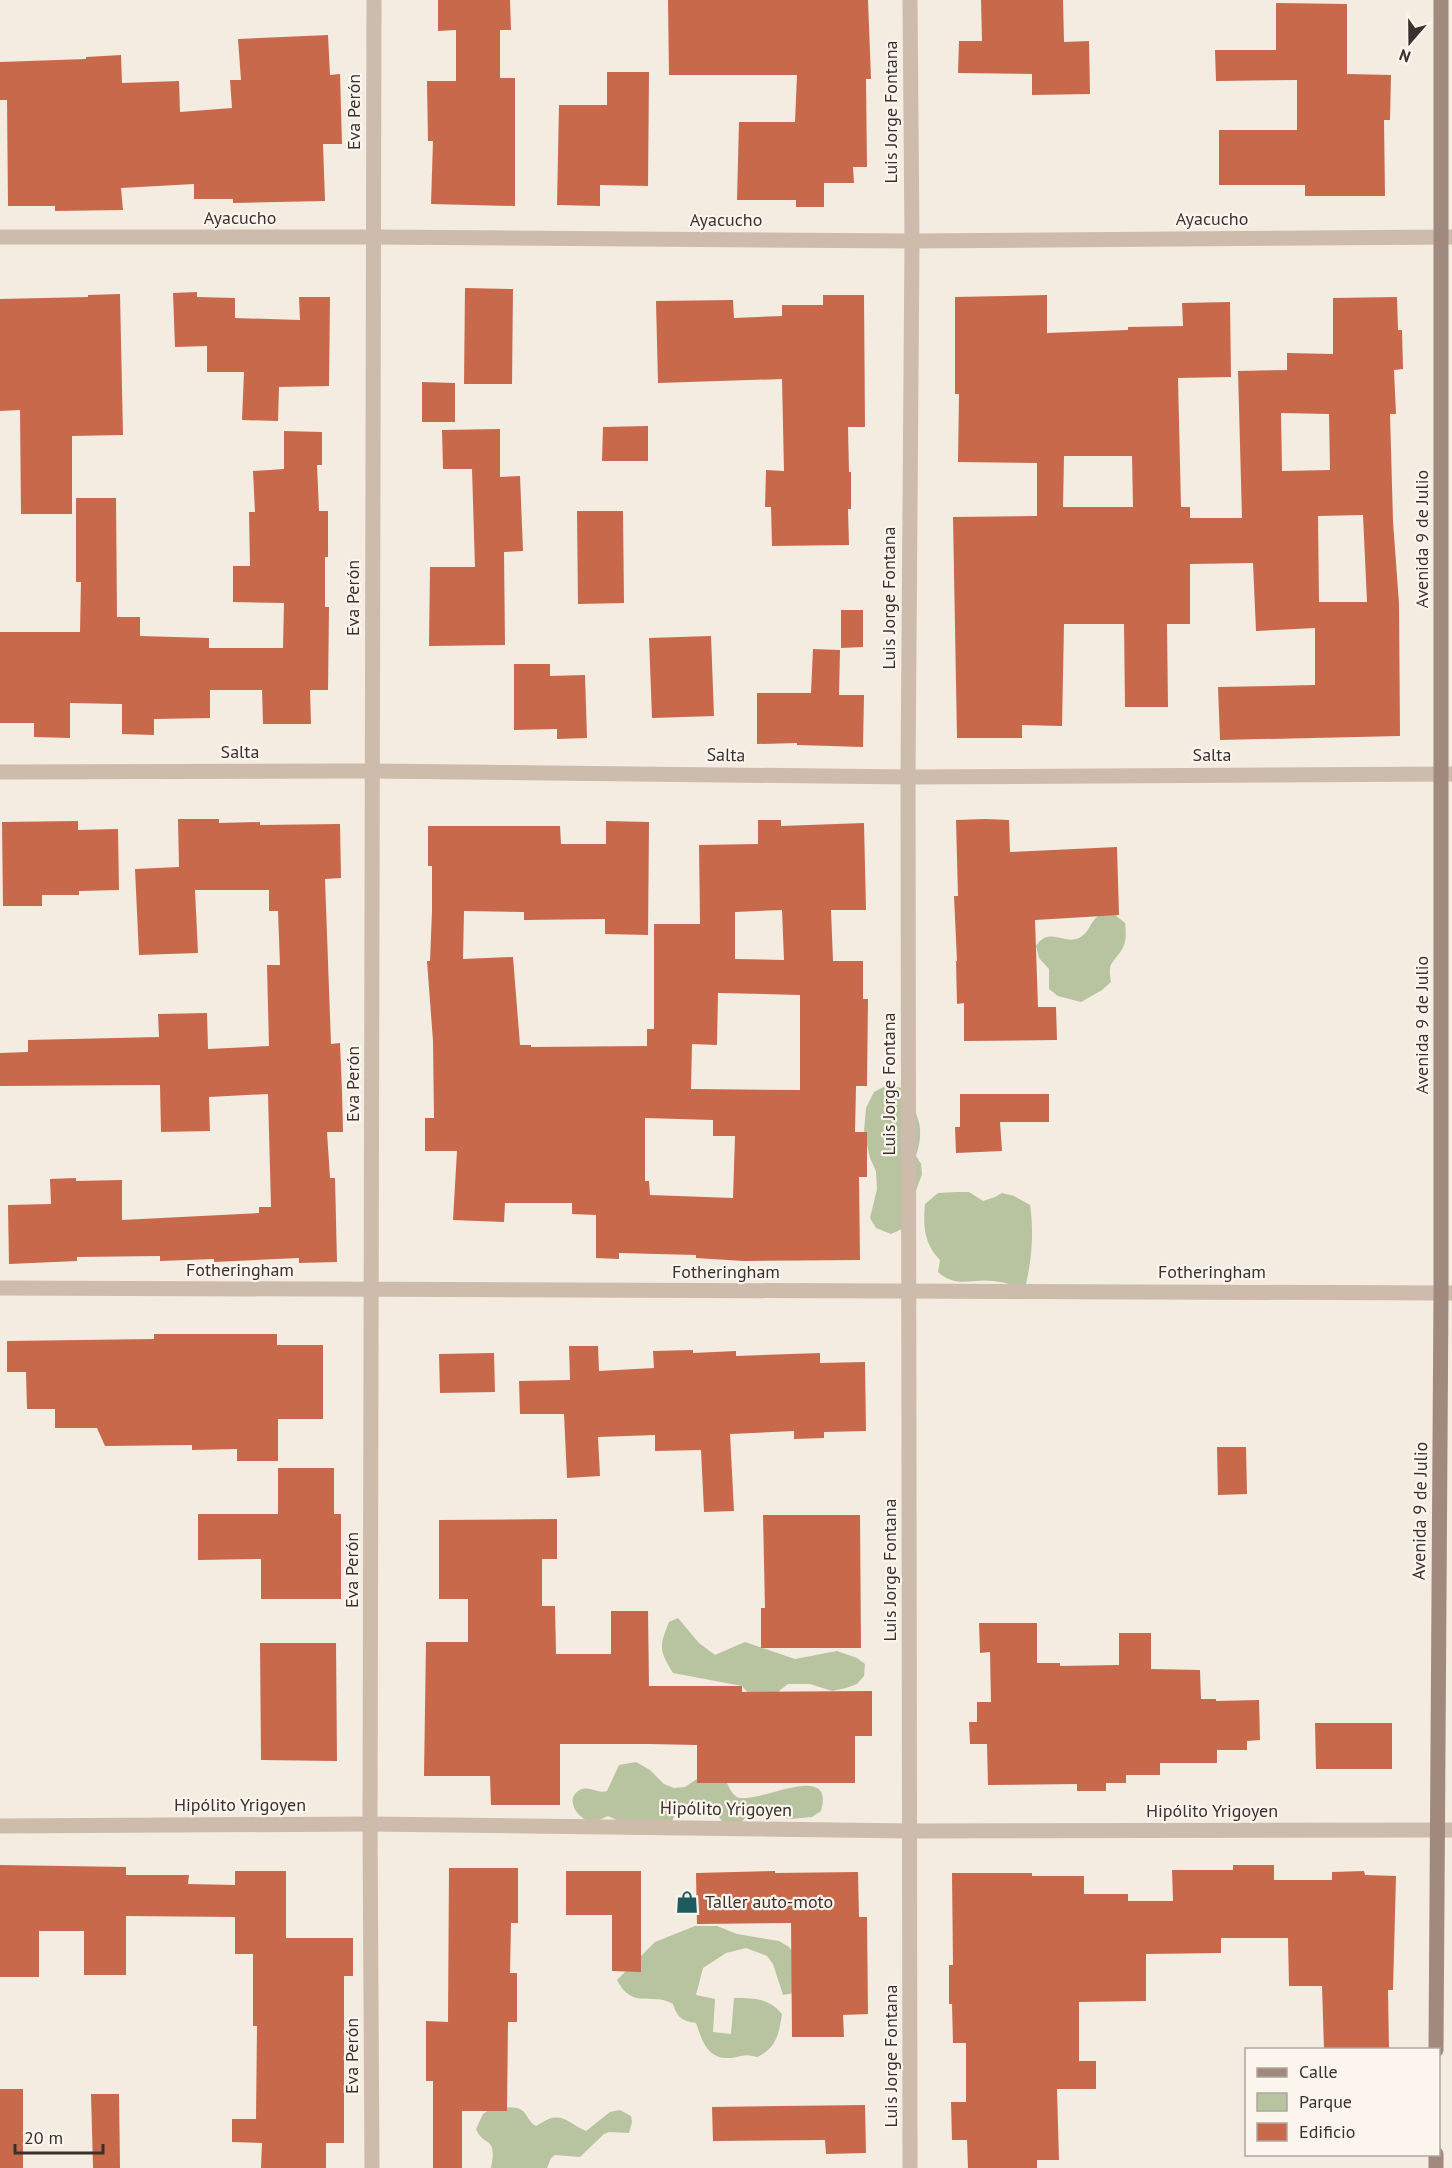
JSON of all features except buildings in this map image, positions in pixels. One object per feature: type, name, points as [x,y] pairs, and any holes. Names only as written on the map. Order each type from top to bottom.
[{"type":"main road","name":"Avenida 9 de Julio","points":[[1436,2048],[1436,1830],[1447,1294],[1447,237],[1441,0]]},
{"type":"street","name":"Eva Perón","points":[[372,2168],[370,1824],[373,1290],[374,0]]},
{"type":"street","name":"Luis Jorge Fontana","points":[[910,0],[912,241],[908,777],[910,2168]]},
{"type":"street","name":"Ayacucho","points":[[0,237],[912,241],[1447,237]]},
{"type":"street","name":"Salta","points":[[0,771],[372,771],[908,777],[1447,774]]},
{"type":"street","name":"Fotheringham","points":[[0,1288],[1167,1291],[1447,1294]]},
{"type":"street","name":"Hipólito Yrigoyen","points":[[0,1826],[370,1824],[910,1831],[1452,1830]]},
{"type":"green space","points":[[1110,911],[1125,923],[1126,934],[1123,948],[1110,968],[1111,982],[1081,1002],[1058,996],[1049,989],[1049,969],[1039,958],[1036,946],[1046,937],[1073,940],[1079,938],[1087,932],[1098,916]]},
{"type":"green space","points":[[887,1085],[902,1088],[916,1113],[920,1136],[916,1156],[921,1164],[922,1174],[902,1229],[891,1234],[876,1228],[870,1218],[877,1189],[876,1171],[870,1158],[864,1131],[866,1108],[874,1092]]},
{"type":"green space","points":[[969,1192],[983,1201],[1002,1193],[1014,1196],[1030,1205],[1032,1244],[1026,1284],[1013,1285],[985,1280],[958,1282],[938,1272],[940,1260],[931,1248],[926,1234],[925,1204],[938,1193]]},
{"type":"green space","points":[[678,1618],[699,1643],[715,1655],[745,1642],[795,1659],[837,1651],[857,1658],[865,1664],[864,1676],[857,1684],[832,1691],[810,1684],[788,1684],[779,1691],[764,1722],[749,1694],[742,1686],[673,1673],[665,1659],[662,1643],[669,1622]]},
{"type":"green space","points":[[636,1762],[650,1770],[664,1784],[674,1788],[685,1787],[707,1772],[724,1778],[737,1797],[760,1796],[806,1786],[817,1788],[822,1796],[821,1811],[812,1817],[791,1819],[755,1813],[745,1818],[734,1832],[709,1808],[690,1804],[678,1810],[669,1828],[648,1834],[608,1816],[590,1821],[577,1812],[573,1803],[575,1794],[586,1788],[607,1791],[619,1765]]},
{"type":"green space","points":[[695,1926],[717,1926],[737,1934],[779,1941],[789,1947],[802,1964],[794,1993],[783,1995],[773,1964],[767,1956],[746,1948],[726,1953],[703,1968],[696,1995],[715,1999],[713,2032],[731,2034],[734,1998],[766,2002],[782,2014],[776,2039],[769,2049],[757,2057],[747,2055],[725,2058],[713,2054],[705,2045],[696,2023],[681,2018],[673,2004],[629,1995],[617,1980],[655,1942]]},
{"type":"green space","points":[[492,2108],[520,2109],[536,2126],[556,2117],[586,2131],[610,2112],[620,2110],[631,2116],[632,2122],[629,2133],[604,2134],[580,2157],[555,2155],[551,2158],[547,2168],[491,2168],[493,2151],[476,2129],[483,2114]]},
{"type":"place","name":"Taller auto-moto","points":[[687,1902]]}]
